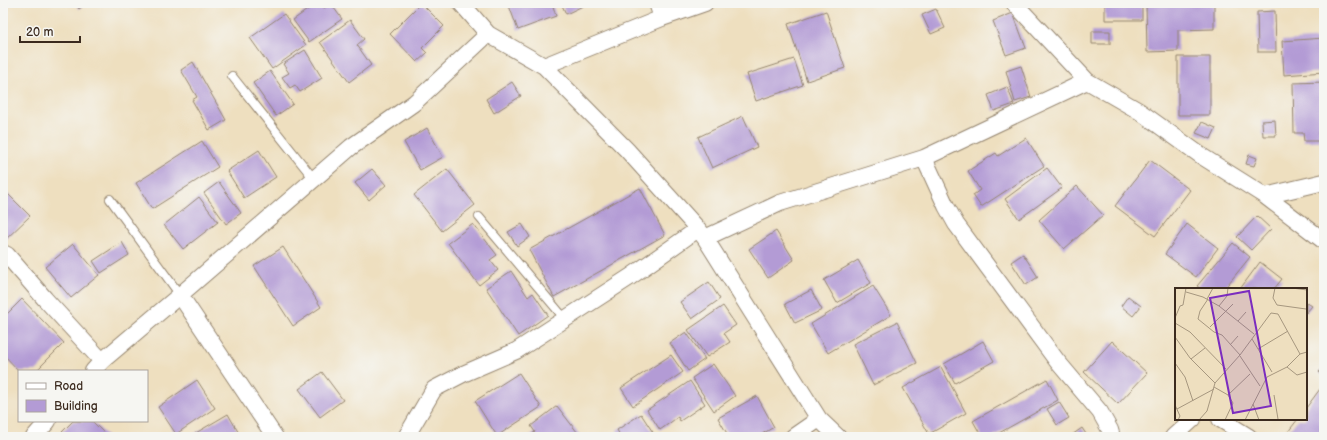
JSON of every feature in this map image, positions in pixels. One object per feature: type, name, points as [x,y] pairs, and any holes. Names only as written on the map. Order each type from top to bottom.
[{"type":"street","points":[[461,3],[488,34],[544,66],[627,150],[701,233],[819,419],[838,437]]},
{"type":"street","points":[[657,3],[662,18]]},
{"type":"street","points":[[544,66],[662,18],[704,3]]},
{"type":"street","points":[[1014,3],[1087,81],[1138,111],[1264,196],[1324,241]]},
{"type":"street","points":[[3,254],[7,256],[45,298],[97,366],[351,147],[414,103],[488,34]]},
{"type":"street","points":[[406,437],[434,390],[463,374],[516,351],[701,233],[780,203],[924,158],[1087,81]]},
{"type":"street","points":[[924,158],[956,224],[1057,361],[1100,412],[1110,430],[1112,437]]},
{"type":"street","points":[[1264,196],[1324,182]]},
{"type":"street","points":[[180,295],[275,437]]},
{"type":"street","points":[[792,437],[819,419]]},
{"type":"street","points":[[1173,437],[1192,420]]},
{"type":"street","points":[[1222,420],[1249,437]]},
{"type":"street","points":[[34,437],[47,422]]},
{"type":"lane","points":[[232,76],[314,179]]},
{"type":"lane","points":[[110,199],[180,295]]},
{"type":"lane","points":[[479,217],[565,319]]},
{"type":"building","points":[[75,3],[87,3],[79,9]]},
{"type":"building","points":[[317,3],[321,3],[324,8],[331,4],[342,19],[309,42],[293,20]]},
{"type":"building","points":[[421,3],[444,26],[422,48],[427,53],[417,62],[390,34]]},
{"type":"building","points":[[508,3],[552,3],[556,16],[518,30]]},
{"type":"building","points":[[561,3],[589,3],[566,14]]},
{"type":"building","points":[[1105,3],[1142,3],[1142,20],[1105,20]]},
{"type":"building","points":[[1146,3],[1214,3],[1214,29],[1178,30],[1178,51],[1147,52]]},
{"type":"building","points":[[936,9],[945,28],[931,34],[922,15]]},
{"type":"building","points":[[826,11],[845,68],[807,81],[788,24]]},
{"type":"building","points":[[1275,11],[1276,52],[1258,52],[1257,12]]},
{"type":"building","points":[[1013,13],[1026,48],[1006,55],[993,21]]},
{"type":"building","points":[[284,14],[306,45],[272,69],[250,38]]},
{"type":"building","points":[[350,20],[364,39],[357,45],[371,65],[349,82],[320,42]]},
{"type":"building","points":[[1092,31],[1110,31],[1110,44],[1092,44]]},
{"type":"building","points":[[1324,38],[1324,72],[1284,75],[1282,41]]},
{"type":"building","points":[[305,50],[322,78],[300,92],[295,85],[290,88],[282,77],[289,73],[283,64]]},
{"type":"building","points":[[1178,57],[1210,57],[1210,115],[1178,115]]},
{"type":"building","points":[[794,59],[803,85],[756,101],[747,74]]},
{"type":"building","points":[[193,62],[226,120],[209,130],[192,100],[197,97],[181,70]]},
{"type":"building","points":[[1021,66],[1031,97],[1015,102],[1006,71]]},
{"type":"building","points":[[270,71],[293,104],[276,116],[253,83]]},
{"type":"building","points":[[512,82],[521,96],[494,113],[486,99]]},
{"type":"building","points":[[1324,82],[1324,132],[1319,132],[1320,141],[1304,141],[1303,133],[1294,133],[1293,83]]},
{"type":"building","points":[[1007,87],[1014,104],[994,111],[988,95]]},
{"type":"building","points":[[743,116],[757,147],[712,168],[698,137]]},
{"type":"building","points":[[1275,120],[1276,136],[1263,136],[1262,121]]},
{"type":"building","points":[[1202,122],[1216,128],[1211,139],[1196,133]]},
{"type":"building","points":[[427,128],[443,157],[420,170],[404,142]]},
{"type":"building","points":[[1026,138],[1044,166],[981,207],[973,195],[980,190],[968,171],[996,153],[998,156]]},
{"type":"building","points":[[202,141],[218,167],[152,209],[136,183]]},
{"type":"building","points":[[259,150],[276,177],[244,198],[227,171]]},
{"type":"building","points":[[1249,155],[1257,158],[1254,166],[1246,164]]},
{"type":"building","points":[[1150,160],[1190,190],[1155,236],[1115,206]]},
{"type":"building","points":[[1047,168],[1062,188],[1019,219],[1005,199]]},
{"type":"building","points":[[372,169],[386,185],[369,200],[355,183]]},
{"type":"building","points":[[447,169],[475,205],[442,231],[414,195]]},
{"type":"building","points":[[219,182],[241,213],[226,224],[204,193]]},
{"type":"building","points":[[1077,186],[1103,215],[1064,249],[1039,220]]},
{"type":"building","points":[[640,188],[665,235],[554,297],[529,250]]},
{"type":"building","points":[[3,189],[30,216],[4,241],[3,240]]},
{"type":"building","points":[[199,197],[218,222],[183,249],[164,225]]},
{"type":"building","points":[[1257,216],[1271,229],[1251,250],[1237,237]]},
{"type":"building","points":[[473,224],[497,255],[490,260],[498,270],[479,285],[448,243]]},
{"type":"building","points":[[522,224],[530,237],[517,246],[508,232]]},
{"type":"building","points":[[1187,224],[1218,248],[1196,277],[1165,254]]},
{"type":"building","points":[[776,231],[794,260],[768,278],[749,249]]},
{"type":"building","points":[[122,242],[129,255],[101,273],[93,261]]},
{"type":"building","points":[[1233,243],[1250,257],[1225,288],[1200,288],[1197,286]]},
{"type":"building","points":[[73,244],[99,275],[71,298],[45,267]]},
{"type":"building","points":[[283,247],[321,307],[293,326],[254,266]]},
{"type":"building","points":[[1023,254],[1038,277],[1026,285],[1011,262]]},
{"type":"building","points":[[858,260],[871,283],[837,303],[824,280]]},
{"type":"building","points":[[1260,262],[1282,279],[1275,288],[1241,288]]},
{"type":"building","points":[[511,271],[528,297],[533,293],[548,315],[518,336],[486,288]]},
{"type":"building","points":[[709,282],[720,299],[692,319],[680,302]]},
{"type":"building","points":[[873,286],[891,315],[828,353],[811,324]]},
{"type":"building","points":[[811,290],[822,310],[795,323],[785,304]]},
{"type":"building","points":[[1128,296],[1141,306],[1133,316],[1121,306]]},
{"type":"building","points":[[22,299],[64,343],[37,370],[18,370],[3,354],[3,318]]},
{"type":"building","points":[[1307,303],[1312,306],[1307,312]]},
{"type":"building","points":[[723,306],[736,325],[724,333],[730,342],[707,357],[688,330]]},
{"type":"building","points":[[897,322],[917,363],[873,385],[853,344]]},
{"type":"building","points":[[686,332],[705,359],[688,371],[670,343]]},
{"type":"building","points":[[983,341],[994,361],[955,383],[944,364]]},
{"type":"building","points":[[1112,341],[1147,373],[1118,404],[1084,372]]},
{"type":"building","points":[[671,355],[683,372],[633,406],[621,388]]},
{"type":"building","points":[[713,364],[735,396],[714,411],[692,378]]},
{"type":"building","points":[[941,367],[966,413],[929,434],[903,388]]},
{"type":"building","points":[[1324,367],[1324,377],[1319,372]]},
{"type":"building","points":[[322,372],[343,400],[320,417],[299,389]]},
{"type":"building","points":[[519,373],[541,407],[497,436],[475,401]]},
{"type":"building","points":[[1047,379],[1058,400],[992,437],[982,437],[973,421]]},
{"type":"building","points":[[197,380],[215,408],[176,434],[158,407]]},
{"type":"building","points":[[690,381],[705,404],[680,421],[678,417],[660,430],[647,410]]},
{"type":"building","points":[[1320,389],[1324,392],[1324,435],[1322,437],[1284,437],[1297,420],[1307,420],[1307,407]]},
{"type":"building","points":[[757,396],[774,427],[757,437],[729,437],[718,418]]},
{"type":"building","points":[[1059,402],[1069,418],[1057,425],[1047,409]]},
{"type":"building","points":[[557,406],[581,437],[528,437],[535,432],[531,426]]},
{"type":"building","points":[[228,414],[241,437],[189,437]]},
{"type":"building","points":[[641,414],[656,437],[621,437],[617,430]]},
{"type":"building","points":[[72,422],[93,422],[108,437],[57,437]]},
{"type":"building","points":[[1082,428],[1088,437],[1069,437]]}]
